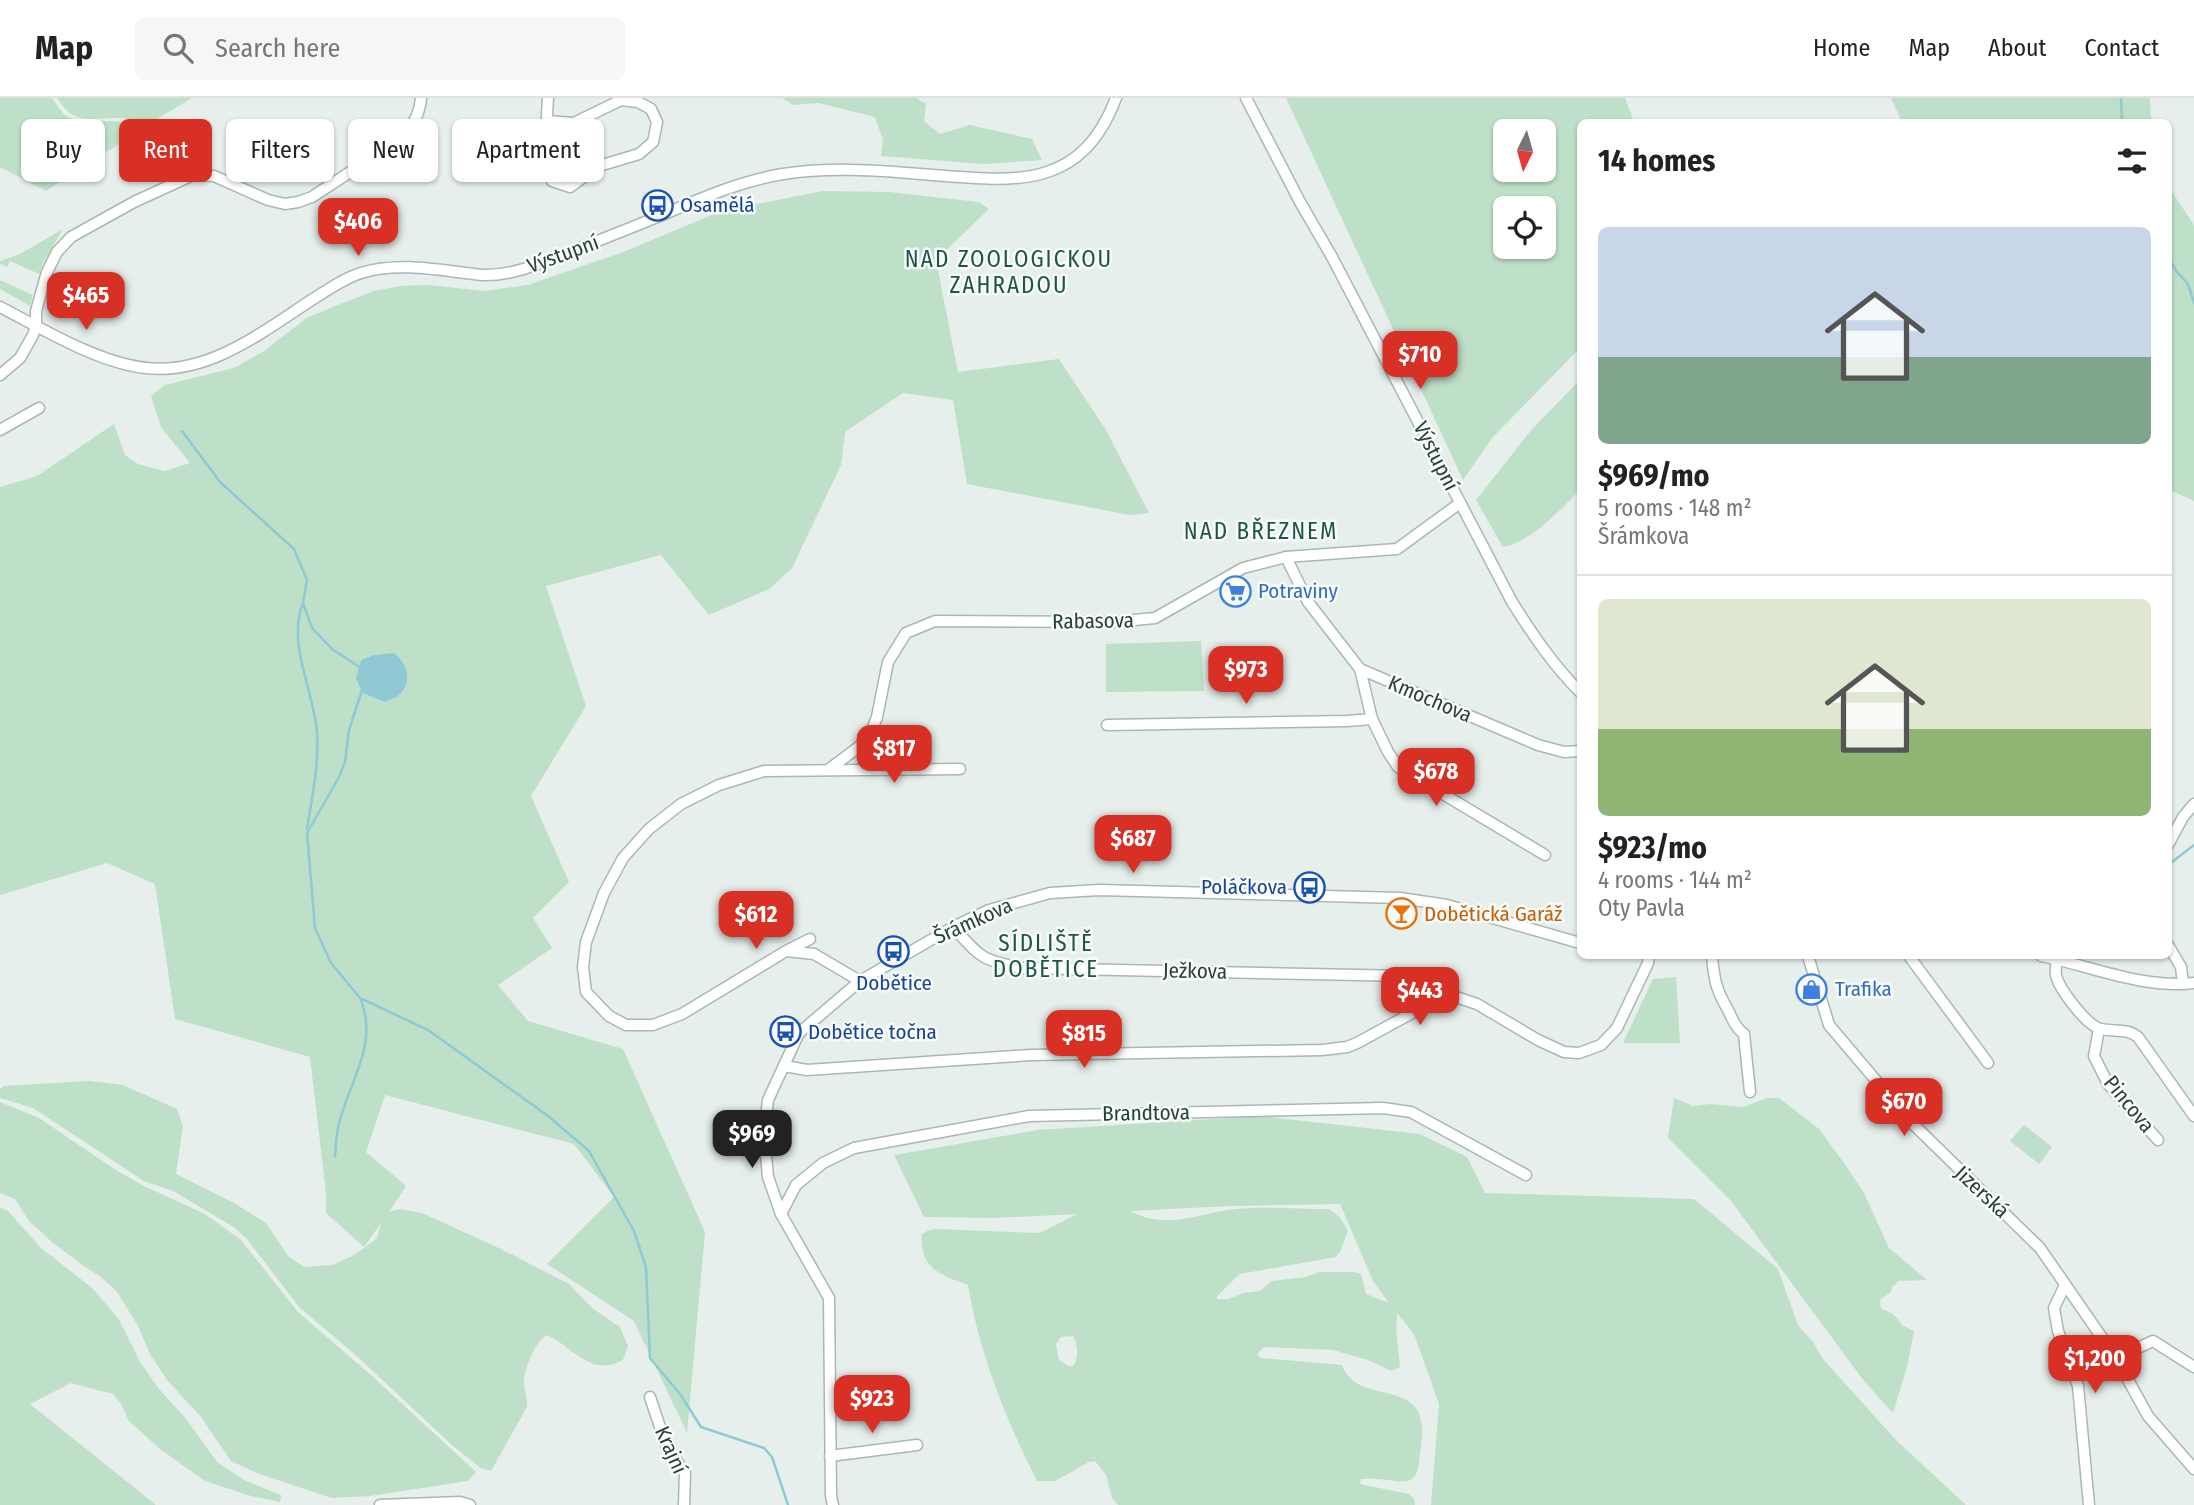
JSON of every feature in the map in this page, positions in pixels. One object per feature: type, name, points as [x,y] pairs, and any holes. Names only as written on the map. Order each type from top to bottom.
[{"type":"street","points":[[547,119],[548,98]]},
{"type":"street","name":"Výstupní","points":[[0,307],[102,357],[131,366],[170,370],[185,368],[230,350],[333,286],[363,273],[404,267],[482,275],[514,272],[620,233],[744,182],[784,174],[855,170],[1004,180],[1050,172],[1085,150],[1097,138],[1108,120],[1116,98]]},
{"type":"street","name":"Výstupní","points":[[1246,98],[1338,268],[1512,603],[1534,638],[1577,689]]},
{"type":"street","points":[[582,119],[611,101],[621,100],[638,102],[651,110],[657,122],[653,142],[639,154],[604,164]]},
{"type":"street","points":[[0,376],[20,358],[36,326],[36,311],[47,272],[57,252],[71,237],[134,202],[193,175],[214,176],[268,201],[285,204],[312,197],[402,138],[412,127],[421,104]]},
{"type":"street","points":[[555,182],[570,187],[577,182]]},
{"type":"street","points":[[0,430],[38,408]]},
{"type":"street","name":"Rabasova","points":[[828,770],[868,740],[877,717],[888,662],[906,633],[935,621],[1113,622],[1155,618],[1243,568],[1286,557],[1397,549],[1460,503]]},
{"type":"street","name":"Kmochova","points":[[1286,557],[1308,602],[1360,668],[1372,719],[1398,767],[1545,855]]},
{"type":"street","name":"Kmochova","points":[[1360,668],[1538,745],[1564,752],[1577,751]]},
{"type":"street","name":"Kmochova","points":[[1107,725],[1372,719]]},
{"type":"street","points":[[810,939],[682,1014],[653,1025],[626,1025],[609,1016],[586,992],[583,967],[586,942],[604,893],[623,859],[649,829],[681,804],[719,785],[764,771],[960,769]]},
{"type":"street","points":[[2172,838],[2194,804]]},
{"type":"street","name":"Šrámkova","points":[[832,1505],[829,1298],[781,1214],[768,1177],[764,1134],[768,1100],[799,1033],[860,981],[953,927],[989,910],[1050,893],[1099,890],[1400,898],[1447,905],[1577,942]]},
{"type":"street","name":"Ježkova","points":[[953,927],[981,957],[1023,968],[1408,975],[1447,994]]},
{"type":"street","points":[[786,951],[814,954],[860,981]]},
{"type":"street","points":[[2172,953],[2189,983]]},
{"type":"street","points":[[784,1066],[807,1070],[1031,1055],[1334,1048],[1357,1043],[1447,994],[1477,1004],[1564,1052],[1579,1053],[1601,1045],[1617,1028],[1649,959]]},
{"type":"street","points":[[1712,959],[1714,982],[1721,1000],[1736,1028],[1744,1034],[1750,1092]]},
{"type":"street","name":"Jizerská","points":[[1809,959],[1829,1025],[1912,1124],[2040,1248],[2116,1358],[2148,1416],[2194,1469]]},
{"type":"street","points":[[1911,959],[1988,1063]]},
{"type":"street","points":[[2099,1029],[2084,1017],[2059,985],[2055,973],[2057,959],[2141,979],[2189,983]]},
{"type":"street","points":[[786,1025],[799,1033]]},
{"type":"street","name":"Pincova","points":[[2158,1140],[2108,1084],[2094,1056],[2099,1029],[2131,1031],[2138,1037],[2194,1116]]},
{"type":"street","name":"Brandtova","points":[[781,1214],[796,1185],[823,1163],[854,1148],[1029,1116],[1383,1108],[1411,1112],[1526,1175]]},
{"type":"street","points":[[2065,1285],[2054,1308],[2058,1331],[2078,1387],[2090,1505]]},
{"type":"street","points":[[2116,1358],[2153,1341],[2194,1367]]},
{"type":"street","name":"Krajní","points":[[650,1397],[666,1445],[685,1473],[684,1505]]},
{"type":"street","points":[[830,1456],[917,1445]]},
{"type":"street","points":[[380,1505],[460,1502],[470,1505]]},
{"type":"green space","points":[[0,98],[52,98],[63,114],[72,119],[21,119],[21,178],[0,167]]},
{"type":"green space","points":[[57,98],[192,98],[157,119],[84,118],[77,117]]},
{"type":"green space","points":[[782,98],[916,98],[926,104],[924,121],[940,134],[970,125],[1032,139],[1042,160],[984,164],[881,156],[883,140],[875,117],[818,103],[793,105]]},
{"type":"green space","points":[[1286,98],[1625,98],[1633,119],[1577,119],[1577,351],[1492,438],[1463,480]]},
{"type":"green space","points":[[1891,98],[2150,98],[2151,119],[1901,119]]},
{"type":"green space","points":[[105,121],[119,121],[119,144],[106,152]]},
{"type":"green space","points":[[29,182],[60,182],[46,191]]},
{"type":"green space","points":[[822,191],[890,192],[979,202],[989,209],[936,260],[958,372],[1059,359],[1106,430],[1149,513],[1130,515],[967,484],[953,400],[903,393],[845,432],[841,465],[792,568],[769,589],[709,615],[661,555],[546,586],[586,706],[531,796],[569,882],[533,918],[552,948],[498,985],[528,1021],[623,1049],[705,1232],[687,1433],[634,1321],[547,1264],[614,1197],[574,1144],[385,1095],[366,1152],[406,1186],[389,1212],[400,1209],[422,1213],[569,1284],[592,1308],[620,1327],[628,1346],[623,1360],[602,1366],[584,1359],[547,1335],[543,1338],[534,1350],[525,1372],[527,1407],[491,1471],[481,1468],[454,1447],[359,1358],[299,1307],[247,1239],[235,1228],[175,1192],[144,1181],[33,1108],[0,1098],[0,1089],[4,1086],[89,1081],[123,1085],[177,1109],[183,1126],[176,1174],[234,1203],[266,1223],[289,1257],[304,1267],[333,1265],[356,1254],[377,1238],[381,1223],[364,1247],[326,1213],[310,1057],[175,1019],[155,884],[107,863],[0,895],[0,487],[37,476],[114,424],[125,455],[138,464],[165,471],[190,463],[161,427],[151,396],[165,385],[234,368],[264,351],[308,317],[373,291],[430,285],[483,291],[528,285],[626,251],[721,211]]},
{"type":"green space","points":[[2172,192],[2194,225],[2194,501],[2172,491]]},
{"type":"green space","points":[[63,229],[39,274],[10,261],[7,267],[0,264],[0,261],[20,254]]},
{"type":"green space","points":[[0,280],[33,295],[30,306],[0,289]]},
{"type":"green space","points":[[1577,383],[1577,493],[1534,532],[1503,547],[1476,500],[1533,428]]},
{"type":"green space","points":[[1201,641],[1204,691],[1106,692],[1106,644]]},
{"type":"green space","points":[[1676,977],[1680,1043],[1623,1043],[1653,979]]},
{"type":"green space","points":[[1674,1098],[1693,1106],[1710,1104],[1743,1107],[1767,1098],[1779,1098],[1819,1129],[1864,1193],[1889,1248],[1927,1280],[1899,1281],[1880,1302],[1882,1309],[1893,1314],[1903,1326],[1914,1331],[1907,1367],[1893,1413],[1864,1381],[1731,1201],[1668,1138]]},
{"type":"green space","points":[[0,1102],[39,1118],[116,1170],[205,1214],[241,1240],[298,1312],[476,1472],[468,1481],[370,1496],[332,1498],[257,1473],[231,1461],[201,1417],[167,1380],[117,1292],[100,1276],[53,1243],[29,1221],[15,1199],[0,1193]]},
{"type":"green space","points":[[1260,1116],[1420,1134],[1467,1157],[1485,1193],[1694,1199],[1778,1269],[1798,1325],[1823,1359],[1896,1440],[1966,1505],[1431,1505],[1439,1404],[1414,1334],[1397,1313],[1400,1367],[1391,1371],[1371,1361],[1333,1350],[1264,1347],[1257,1354],[1261,1358],[1342,1365],[1349,1377],[1360,1385],[1409,1402],[1418,1411],[1422,1425],[1417,1472],[1414,1477],[1404,1482],[1361,1479],[1360,1484],[1409,1494],[1415,1505],[1118,1505],[1112,1498],[1106,1475],[1095,1461],[1055,1481],[1037,1481],[986,1361],[968,1285],[933,1268],[924,1255],[922,1234],[937,1229],[1037,1233],[1077,1214],[993,1218],[924,1217],[894,1155],[1038,1130]],"holes":[[[1340,1204],[1373,1281],[1389,1303],[1366,1294],[1361,1274],[1354,1272],[1320,1272],[1306,1277],[1271,1281],[1260,1291],[1217,1299],[1240,1274],[1336,1257],[1348,1231],[1340,1217],[1329,1209],[1248,1208],[1170,1220],[1144,1217],[1130,1211]],[[1073,1336],[1077,1355],[1073,1366],[1068,1366],[1059,1360],[1056,1344],[1061,1337]]]},
{"type":"green space","points":[[2024,1125],[2052,1147],[2039,1164],[2010,1141]]},
{"type":"green space","points":[[0,1207],[8,1211],[41,1248],[91,1287],[118,1318],[140,1362],[217,1462],[244,1480],[281,1495],[280,1502],[205,1481],[160,1449],[129,1421],[113,1394],[71,1383],[30,1404],[156,1505],[0,1505]]},
{"type":"water","points":[[394,653],[407,672],[404,689],[397,697],[384,702],[363,693],[356,679],[361,660],[374,655]]},
{"type":"waterway","points":[[2121,98],[2122,119]]},
{"type":"waterway","points":[[2172,264],[2188,284],[2194,303]]},
{"type":"waterway","points":[[182,431],[220,482],[294,549],[307,580],[303,603],[312,628],[332,649],[361,668]]},
{"type":"waterway","points":[[302,605],[298,637],[317,733],[315,781],[307,829]]},
{"type":"waterway","points":[[363,687],[349,730],[345,762],[307,833],[315,928],[331,963],[360,998],[428,1030],[548,1116],[589,1151],[634,1231],[646,1267],[650,1358],[680,1394],[701,1427],[764,1448],[772,1457],[788,1505]]},
{"type":"waterway","points":[[2172,862],[2194,845]]},
{"type":"waterway","points":[[335,1156],[342,1112],[364,1050],[366,1017],[361,1000]]},
{"type":"place","name":"Osamělá","points":[[657,205]]},
{"type":"place","name":"Potraviny","points":[[1235,591]]},
{"type":"place","name":"Poláčkova","points":[[1310,887]]},
{"type":"place","name":"Dobětická Garáž","points":[[1401,914]]},
{"type":"place","name":"Dobětice","points":[[894,951]]},
{"type":"place","name":"Trafika","points":[[1812,989]]},
{"type":"place","name":"Dobětice točna","points":[[785,1032]]},
{"type":"district","name":"NAD ZOOLOGICKOU ZAHRADOU","points":[[1009,272]]},
{"type":"district","name":"NAD BŘEZNEM","points":[[1261,531]]},
{"type":"district","name":"SÍDLIŠTĚ DOBĚTICE","points":[[1046,956]]}]
